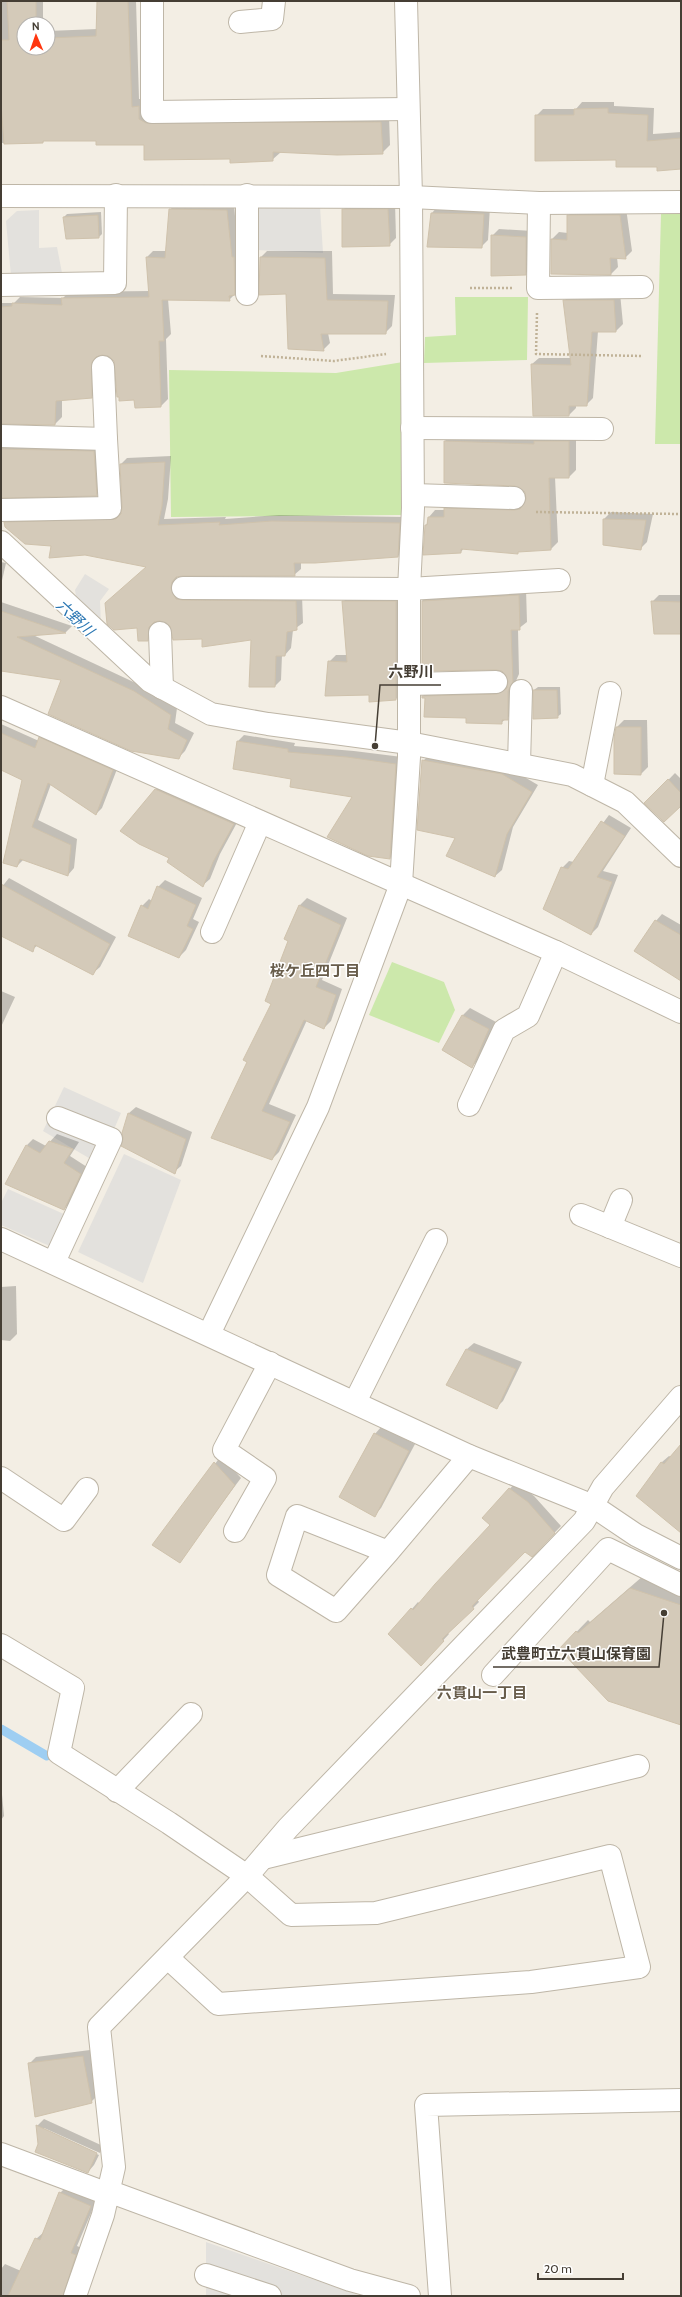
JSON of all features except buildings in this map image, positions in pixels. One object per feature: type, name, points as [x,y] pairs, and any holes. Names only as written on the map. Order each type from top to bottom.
[{"type":"street","points":[[152,1],[152,112],[408,109]]},
{"type":"street","points":[[240,22],[272,20],[274,1]]},
{"type":"street","points":[[209,1334],[318,1107],[401,884],[409,748],[409,589],[413,495],[411,197],[406,1]]},
{"type":"street","points":[[1,285],[115,283],[116,195]]},
{"type":"street","points":[[247,195],[247,294]]},
{"type":"street","points":[[1,196],[247,195],[411,197],[539,203],[681,202]]},
{"type":"street","points":[[539,203],[538,288],[642,287]]},
{"type":"street","points":[[1,510],[110,508],[104,367]]},
{"type":"street","points":[[412,428],[602,429]]},
{"type":"street","points":[[1,436],[106,438]]},
{"type":"street","points":[[413,495],[514,498]]},
{"type":"street","points":[[1,542],[150,681],[211,714],[409,748],[519,764],[572,775],[625,802],[681,856]]},
{"type":"street","points":[[183,588],[409,589],[559,580]]},
{"type":"street","points":[[160,633],[162,688]]},
{"type":"street","points":[[409,684],[496,682]]},
{"type":"street","points":[[519,764],[521,691]]},
{"type":"street","points":[[592,785],[610,693]]},
{"type":"street","points":[[1,707],[556,952],[681,1012]]},
{"type":"street","points":[[212,932],[260,822]]},
{"type":"street","points":[[469,1105],[504,1030],[528,1016],[556,952]]},
{"type":"street","points":[[54,1262],[111,1140],[58,1118]]},
{"type":"street","points":[[610,1227],[621,1200]]},
{"type":"street","points":[[581,1215],[681,1256]]},
{"type":"street","points":[[1,1239],[54,1262],[469,1456],[593,1506],[636,1535],[681,1558]]},
{"type":"street","points":[[355,1402],[436,1240]]},
{"type":"street","points":[[235,1531],[265,1478],[224,1450],[270,1363]]},
{"type":"street","points":[[75,2296],[103,2215],[114,2167],[100,2027],[247,1876],[288,1828],[584,1521],[602,1487],[681,1398]]},
{"type":"street","points":[[388,1552],[297,1516],[278,1575],[336,1611],[388,1552],[469,1456]]},
{"type":"street","points":[[1,1478],[64,1520],[87,1489]]},
{"type":"street","points":[[493,1675],[608,1549],[681,1585]]},
{"type":"street","points":[[1,1645],[73,1688],[59,1753],[117,1791],[169,1822],[247,1876],[291,1915],[376,1913],[610,1856],[639,1967],[531,1982],[218,2004],[168,1958]]},
{"type":"street","points":[[117,1791],[192,1714]]},
{"type":"street","points":[[263,1858],[638,1766]]},
{"type":"street","points":[[440,2296],[426,2105],[681,2100]]},
{"type":"street","points":[[1,2154],[108,2194],[119,2195],[350,2280],[402,2295]]},
{"type":"street","points":[[206,2275],[270,2296]]},
{"type":"path","points":[[470,288],[538,288],[536,354],[642,356]]},
{"type":"path","points":[[261,356],[334,361],[412,351]]},
{"type":"path","points":[[531,511],[681,514]]},
{"type":"green space","points":[[661,214],[681,214],[681,444],[655,444]]},
{"type":"green space","points":[[455,297],[528,297],[527,360],[424,363],[425,337],[456,335]]},
{"type":"green space","points":[[403,362],[404,515],[171,517],[169,370],[336,373]]},
{"type":"green space","points":[[392,962],[444,982],[455,1010],[439,1043],[369,1015]]},
{"type":"shaded area","points":[[320,206],[323,253],[256,250],[256,207]]},
{"type":"shaded area","points":[[39,210],[39,248],[57,247],[63,278],[11,276],[6,221],[17,211]]},
{"type":"shaded area","points":[[85,574],[109,589],[100,601],[101,626],[77,602],[75,590]]},
{"type":"shaded area","points":[[64,1087],[121,1113],[99,1164],[43,1131]]},
{"type":"shaded area","points":[[124,1154],[181,1180],[143,1283],[78,1252]]},
{"type":"shaded area","points":[[8,1189],[66,1215],[52,1247],[1,1225],[1,1203]]},
{"type":"shaded area","points":[[206,2242],[361,2296],[206,2296]]},
{"type":"waterway","points":[[1,1729],[47,1756]]},
{"type":"place","name":"六野川","points":[[375,746]]},
{"type":"place","name":"武豊町立六貫山保育園","points":[[664,1613]]},
{"type":"district","name":"桜ケ丘四丁目","points":[[315,971]]},
{"type":"district","name":"六貫山一丁目","points":[[482,1693]]}]
